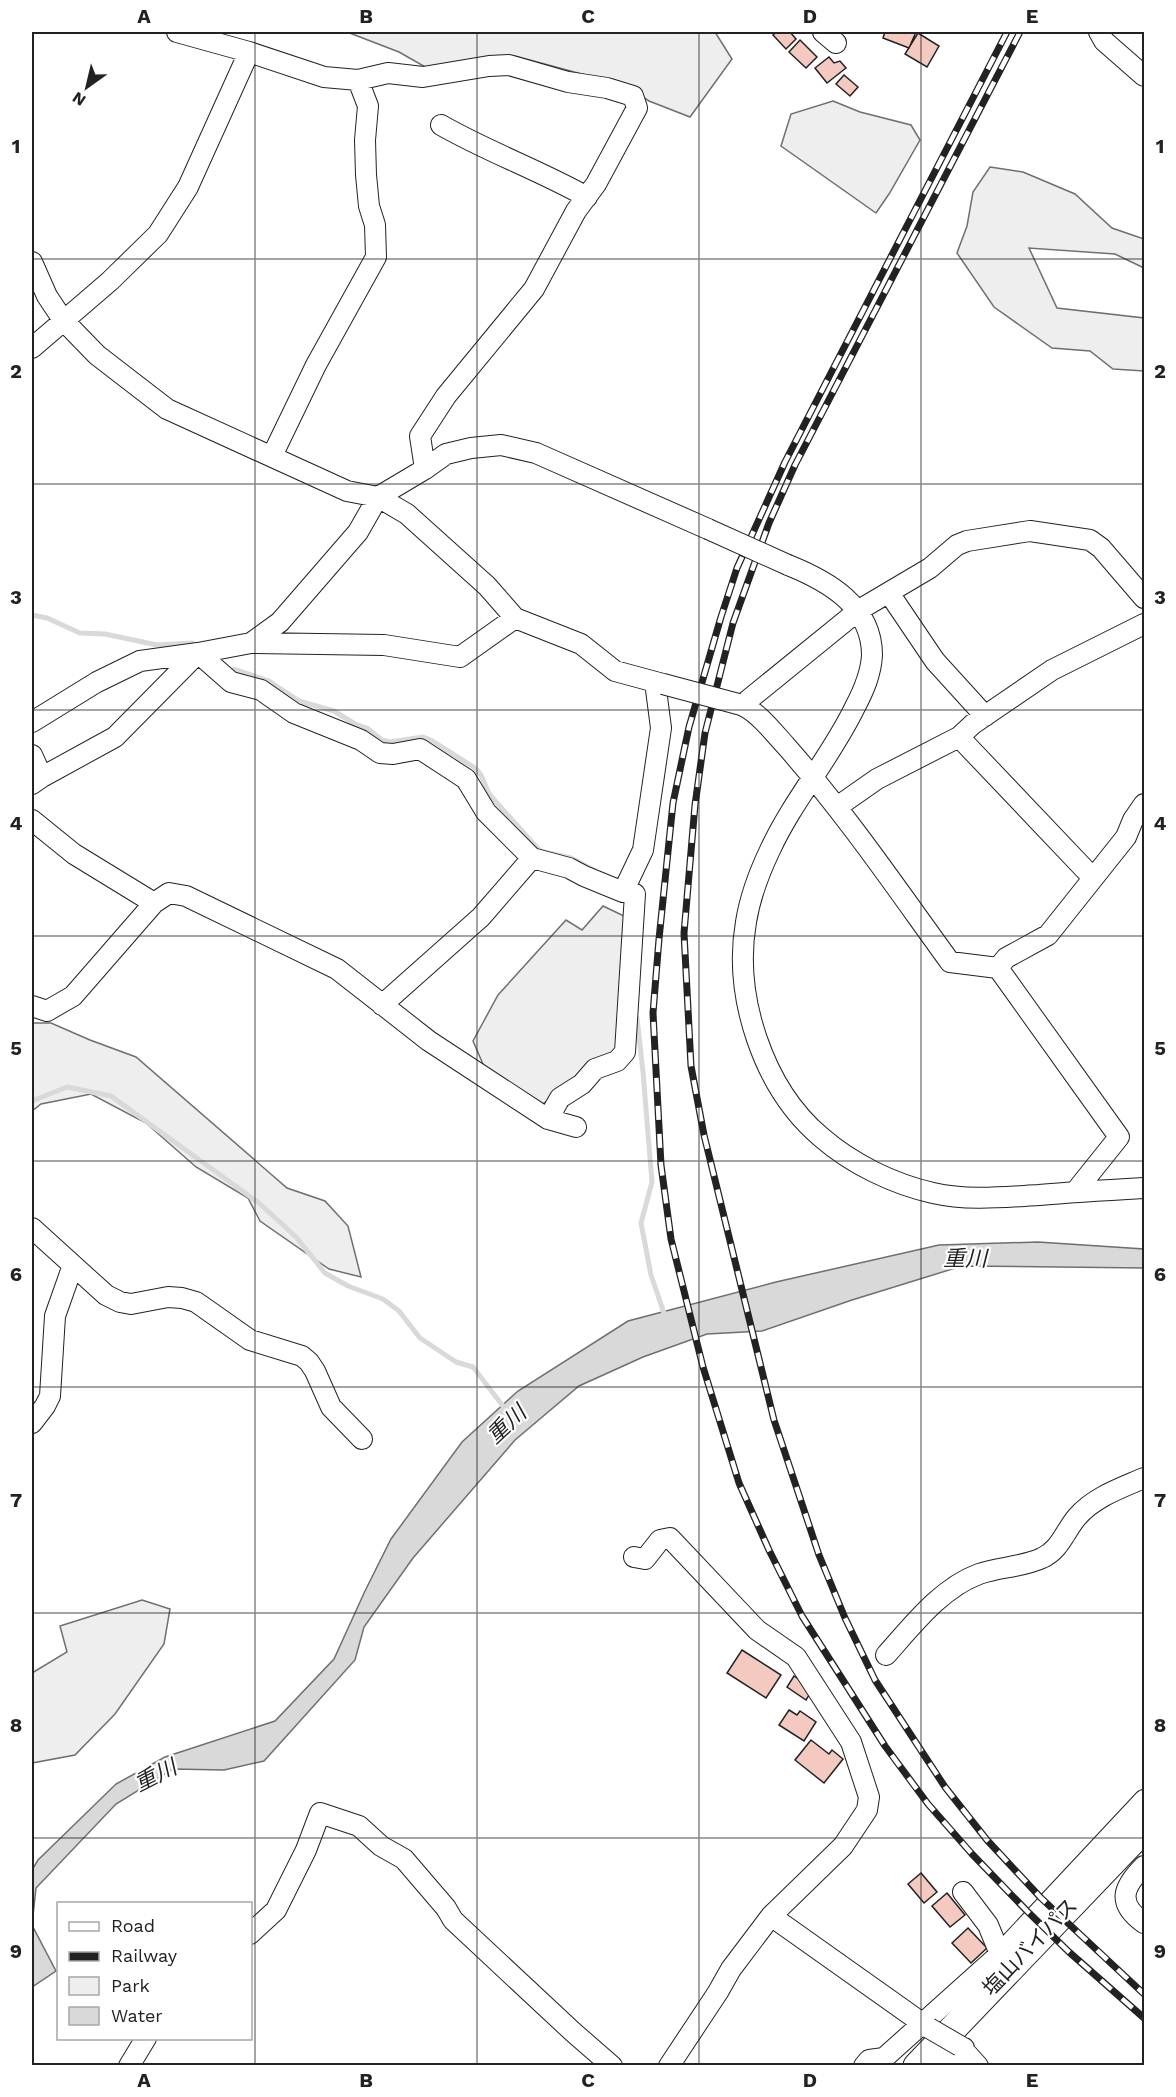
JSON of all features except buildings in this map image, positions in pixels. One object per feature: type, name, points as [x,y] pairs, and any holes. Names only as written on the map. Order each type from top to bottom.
[{"type":"highway","name":"塩山バイパス","points":[[917,2066],[1144,1829]]},
{"type":"street","points":[[177,32],[249,52],[324,77],[358,80],[387,73],[423,77],[509,65],[568,82],[607,88],[633,96],[637,108],[596,184],[576,211],[534,289],[446,396],[420,436],[425,469]]},
{"type":"street","points":[[1098,32],[1104,41],[1144,76]]},
{"type":"street","points":[[32,348],[111,281],[158,234],[189,187],[249,52]]},
{"type":"street","points":[[272,456],[316,365],[376,257],[375,225],[369,206],[366,175],[365,140],[368,106],[358,80]]},
{"type":"street","points":[[441,125],[462,137],[550,176],[587,196]]},
{"type":"street","points":[[32,262],[47,296],[63,321],[97,355],[167,409],[347,490],[378,498],[407,514],[487,586],[515,618],[581,644],[615,671],[740,705],[763,721],[837,807],[950,962],[998,968],[1119,1137],[1075,1192]]},
{"type":"street","points":[[251,643],[280,622],[288,613],[358,532],[378,498],[446,454],[471,448],[501,445],[536,453],[813,575],[859,610],[872,652],[870,670],[852,714],[771,848],[754,888],[746,922],[743,954],[744,988],[758,1043],[772,1073],[791,1103],[820,1137],[850,1158],[906,1185],[933,1194],[993,1198],[1144,1188]]},
{"type":"street","points":[[740,705],[859,610],[930,568],[957,545],[967,541],[1030,531],[1090,540],[1101,548],[1144,598]]},
{"type":"street","points":[[888,593],[935,661],[984,716]]},
{"type":"street","points":[[32,722],[97,682],[140,662],[251,643],[384,645],[460,657],[515,618]]},
{"type":"street","points":[[837,807],[877,779],[959,737],[984,716],[1052,670],[1144,624]]},
{"type":"street","points":[[198,653],[231,682],[261,690],[294,713],[361,740],[380,753],[393,754],[420,749],[466,779],[486,812],[532,858],[570,868],[623,892],[644,850],[661,728],[659,683]]},
{"type":"street","points":[[32,755],[37,781],[115,737],[198,653]]},
{"type":"street","points":[[959,737],[1093,878]]},
{"type":"street","points":[[998,968],[1006,958],[1048,935],[1126,837],[1133,820],[1144,804]]},
{"type":"street","points":[[32,820],[74,854],[154,903]]},
{"type":"street","points":[[382,1005],[481,917],[532,858]]},
{"type":"street","points":[[32,1006],[47,1011],[73,996],[154,903],[169,893],[186,896],[337,969],[429,1041],[548,1119],[576,1127]]},
{"type":"street","points":[[548,1119],[560,1098],[582,1084],[595,1069],[617,1061],[625,1052],[635,894]]},
{"type":"street","points":[[32,1228],[106,1295],[120,1302],[131,1304],[168,1297],[182,1298],[202,1306],[250,1340],[302,1356],[315,1371],[331,1407],[362,1439]]},
{"type":"street","points":[[32,1423],[50,1396],[55,1316],[73,1265]]},
{"type":"street","points":[[886,1654],[954,1586],[979,1574],[1041,1558],[1056,1549],[1078,1516],[1104,1495],[1144,1478]]},
{"type":"street","points":[[634,1557],[645,1559],[660,1540],[670,1538],[757,1630],[796,1657],[851,1742],[869,1797],[867,1810],[843,1846],[771,1916],[730,1969],[718,1992],[669,2066]]},
{"type":"street","points":[[864,2066],[869,2060],[884,2058],[926,2026],[1000,1954],[1144,1800]]},
{"type":"street","points":[[252,1932],[276,1910],[306,1850],[320,1814],[359,1826],[381,1846],[404,1859],[446,1908],[453,1920],[557,2018],[612,2066]]},
{"type":"street","points":[[1144,1866],[1131,1879],[1126,1888],[1126,1900],[1130,1911],[1144,1923]]},
{"type":"street","points":[[963,1892],[988,1925],[1000,1954]]},
{"type":"street","points":[[771,1916],[926,2026],[962,2047],[978,2066]]},
{"type":"street","points":[[129,2066],[145,2040]]},
{"type":"street","points":[[946,2066],[962,2047]]},
{"type":"green space","points":[[347,32],[715,32],[732,59],[690,117],[649,101],[626,86],[515,56],[479,59],[427,68],[399,52]]},
{"type":"green space","points":[[833,101],[860,112],[911,125],[920,140],[876,213],[781,146],[791,114]]},
{"type":"green space","points":[[990,167],[1023,172],[1075,194],[1112,228],[1144,239],[1144,268],[1115,254],[1029,248],[1057,308],[1144,318],[1144,371],[1113,369],[1090,351],[1052,348],[994,307],[957,253],[967,226],[973,192]]},
{"type":"green space","points":[[603,906],[624,916],[622,1041],[614,1052],[540,1106],[486,1071],[473,1041],[498,995],[566,920],[582,930]]},
{"type":"green space","points":[[32,1023],[51,1023],[136,1057],[287,1188],[325,1201],[348,1226],[361,1277],[329,1269],[260,1221],[248,1198],[196,1167],[146,1123],[91,1094],[41,1104],[32,1111]]},
{"type":"green space","points":[[142,1600],[170,1609],[164,1644],[115,1714],[75,1755],[32,1763],[32,1673],[67,1652],[60,1626]]},
{"type":"water","name":"重川","points":[[1038,1242],[1144,1249],[1144,1268],[962,1266],[762,1331],[707,1334],[643,1357],[579,1386],[515,1440],[413,1558],[364,1627],[355,1660],[264,1761],[224,1770],[173,1769],[116,1804],[36,1888],[32,1925],[32,1870],[38,1860],[116,1784],[165,1757],[275,1721],[334,1659],[391,1539],[462,1442],[518,1391],[628,1321],[776,1282],[939,1245]]},
{"type":"water","points":[[32,1925],[56,1971],[32,1987]]},
{"type":"waterway","points":[[32,615],[47,618],[80,633],[105,634],[157,645],[192,643]]},
{"type":"waterway","points":[[234,669],[269,681],[299,701],[334,711],[355,724],[367,728],[382,740],[390,742],[423,737],[431,740],[475,768],[481,775],[489,794],[540,851],[571,858],[595,871]]},
{"type":"waterway","points":[[637,1018],[652,1182],[641,1223],[651,1275],[666,1319]]},
{"type":"waterway","name":"重川","points":[[32,1101],[67,1087],[111,1096],[259,1203],[296,1237],[325,1273],[348,1286],[383,1299],[399,1311],[420,1338],[456,1362],[473,1367],[506,1410]]},
{"type":"railway","points":[[1007,32],[785,462],[737,568],[721,617],[689,727],[673,803],[653,1013],[661,1165],[671,1239],[703,1367],[739,1483],[802,1616],[885,1746],[928,1804],[1027,1911],[1069,1952],[1144,2018]]},
{"type":"railway","points":[[1020,32],[795,465],[769,523],[733,623],[705,733],[695,805],[684,933],[691,1066],[704,1135],[774,1420],[819,1555],[845,1618],[875,1680],[945,1787],[987,1840],[1041,1898],[1144,1994]]}]
